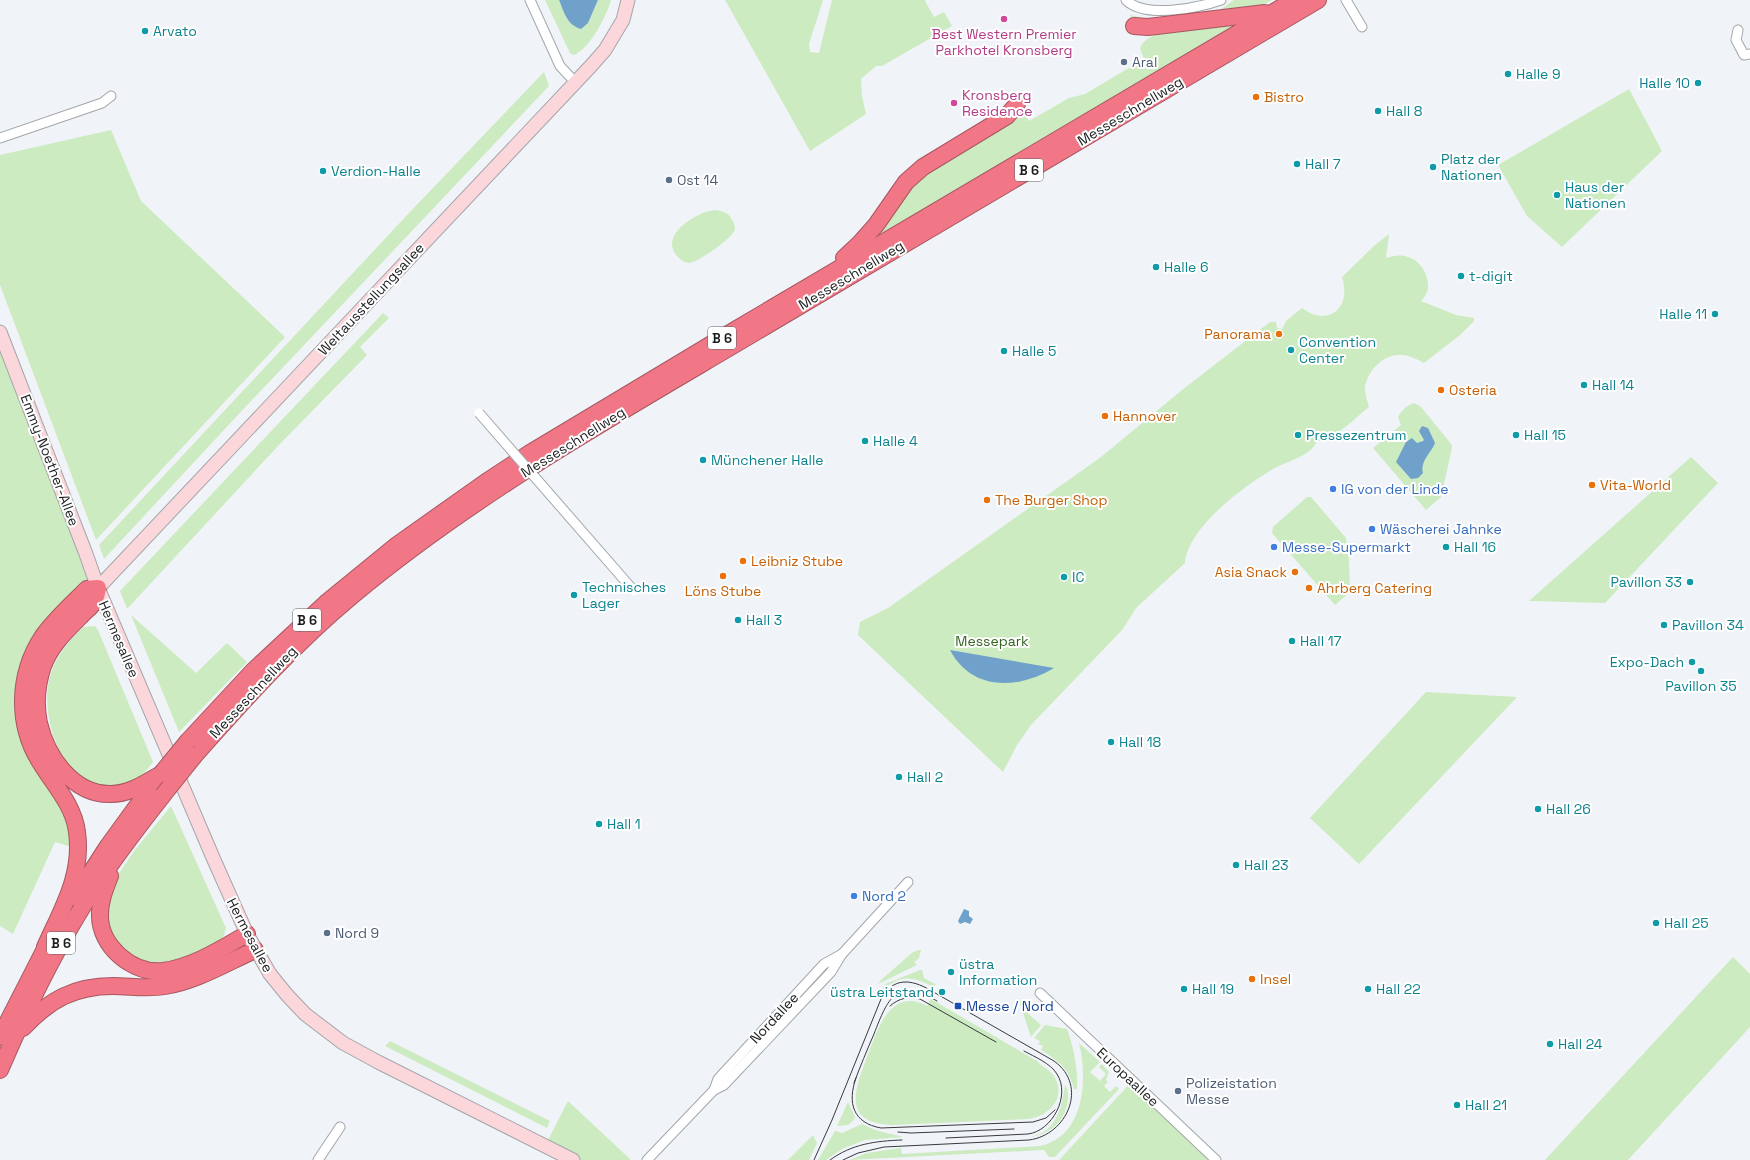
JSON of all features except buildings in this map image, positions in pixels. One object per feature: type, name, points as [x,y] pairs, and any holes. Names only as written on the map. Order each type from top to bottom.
[{"type":"highway","name":"Messeschnellweg","points":[[7,1037],[93,890],[118,854],[163,795],[191,748],[248,676],[301,625],[363,572],[440,513],[530,453],[1294,0]]},
{"type":"highway","name":"Messeschnellweg","points":[[0,1070],[7,1037],[45,947],[104,851],[157,777],[191,748],[307,636],[404,555],[492,492],[638,402],[1318,0]]},
{"type":"highway","points":[[1134,26],[1148,27],[1273,12]]},
{"type":"highway","points":[[812,285],[860,243],[876,225],[906,182],[923,167],[1007,116],[1017,104]]},
{"type":"highway","points":[[45,947],[72,888],[76,873],[78,841],[77,830],[72,812],[63,795],[39,761],[30,741],[23,714],[25,676],[33,655],[44,635],[87,589],[98,588],[93,605],[56,642],[44,664],[39,681],[37,698],[39,722],[42,732],[52,754],[65,773],[80,786],[88,790],[103,794],[122,793],[136,788],[157,777]]},
{"type":"highway","points":[[118,854],[103,893],[100,916],[103,931],[109,944],[130,964],[154,971],[173,969],[202,958],[247,934]]},
{"type":"highway","points":[[7,1037],[48,1004],[64,995],[81,989],[97,987],[146,987],[180,983],[255,950]]},
{"type":"main road","name":"Weltausstellungsallee","points":[[98,588],[605,50],[623,20],[628,0]]},
{"type":"main road","name":"Emmy-Noether-Allee","points":[[0,332],[98,588]]},
{"type":"main road","name":"Hermesallee","points":[[98,588],[189,803],[247,934],[270,974],[287,995],[306,1014],[343,1043],[573,1160]]},
{"type":"street","points":[[530,0],[560,66],[575,82]]},
{"type":"street","points":[[1128,1],[1142,9],[1157,11],[1203,6],[1221,0]]},
{"type":"street","points":[[1346,0],[1362,27]]},
{"type":"street","points":[[1738,30],[1736,40],[1744,55],[1750,54]]},
{"type":"street","points":[[0,138],[102,103],[111,96]]},
{"type":"street","points":[[478,413],[634,591]]},
{"type":"street","name":"Nordallee","points":[[647,1160],[714,1090],[718,1079],[824,964],[842,954],[908,882]]},
{"type":"street","name":"Europaallee","points":[[1040,993],[1216,1160]]},
{"type":"street","points":[[318,1160],[340,1127]]},
{"type":"green space","points":[[545,0],[559,0],[567,19],[588,23],[598,0],[611,0],[606,14],[591,40],[579,52],[573,55],[570,53]]},
{"type":"green space","points":[[725,0],[823,0],[809,44],[810,52],[819,53],[832,0],[927,0],[925,1],[934,17],[944,12],[952,26],[882,66],[876,66],[861,79],[862,96],[866,114],[810,151]]},
{"type":"green space","points":[[1234,0],[1272,0],[1257,8],[1171,21],[1136,19],[1130,16],[1148,19],[1208,13],[1220,10]]},
{"type":"green space","points":[[1234,24],[1233,26],[869,241],[907,187],[1020,107],[1029,121],[1069,98],[1085,94],[1144,59],[1140,48],[1146,40],[1155,35],[1182,28]]},
{"type":"green space","points":[[544,72],[549,86],[104,559],[99,545],[409,213]]},
{"type":"green space","points":[[1629,89],[1662,151],[1562,247],[1527,216],[1498,165]]},
{"type":"green space","points":[[111,130],[141,201],[285,337],[96,540],[0,285],[0,155]]},
{"type":"green space","points":[[715,210],[728,214],[735,226],[733,233],[722,244],[699,259],[689,263],[683,261],[678,257],[673,249],[672,241],[675,233],[689,220],[698,215]]},
{"type":"green space","name":"Messepark","points":[[1389,234],[1386,258],[1399,255],[1405,256],[1414,260],[1424,270],[1428,283],[1428,289],[1421,301],[1456,315],[1474,318],[1474,321],[1460,335],[1424,363],[1405,355],[1386,358],[1376,366],[1366,382],[1365,393],[1369,407],[1337,433],[1323,440],[1317,441],[1309,451],[1299,458],[1281,465],[1263,475],[1220,508],[1196,536],[1188,550],[1185,563],[1136,608],[1123,629],[1031,725],[1017,745],[1003,772],[858,635],[860,622],[888,608],[1101,457],[1182,390],[1270,322],[1276,322],[1277,328],[1282,329],[1286,321],[1302,308],[1312,314],[1321,316],[1329,315],[1336,311],[1341,305],[1344,297],[1342,277],[1375,245]]},
{"type":"green space","points":[[383,313],[389,318],[360,347],[367,355],[277,447],[127,609],[120,591]]},
{"type":"green space","points":[[0,332],[98,588],[29,664],[78,849],[55,842],[13,934],[0,926]]},
{"type":"green space","points":[[1414,403],[1421,407],[1452,445],[1441,497],[1426,510],[1373,448],[1401,425],[1398,417],[1399,415],[1403,410]]},
{"type":"green space","points":[[1691,457],[1718,483],[1605,603],[1529,601]]},
{"type":"green space","points":[[1307,497],[1311,497],[1346,538],[1349,558],[1350,592],[1335,605],[1272,533],[1273,527]]},
{"type":"green space","points":[[131,615],[196,673],[227,643],[247,662],[179,732]]},
{"type":"green space","points":[[95,626],[153,762],[135,782],[129,784],[114,786],[96,785],[81,778],[69,766],[59,750],[52,733],[48,714],[47,696],[51,672],[67,645],[83,627]]},
{"type":"green space","points":[[1426,692],[1517,697],[1359,864],[1310,818]]},
{"type":"green space","points":[[171,806],[226,928],[220,941],[197,953],[164,965],[143,963],[115,945],[104,919],[111,885],[134,851]]},
{"type":"green space","points":[[921,950],[919,958],[914,962],[917,965],[878,984],[913,952]]},
{"type":"green space","points":[[1733,957],[1750,974],[1750,1027],[1628,1160],[1545,1160]]},
{"type":"green space","points":[[922,970],[924,978],[935,984],[935,988],[920,981],[906,978],[894,982],[880,993],[885,984]]},
{"type":"green space","points":[[1018,998],[1027,1004],[1024,1010],[1041,1025],[1031,1037]]},
{"type":"green space","points":[[931,999],[1037,1061],[1049,1071],[1053,1075],[1059,1090],[1054,1104],[1050,1109],[1043,1114],[1028,1119],[893,1125],[876,1123],[865,1118],[858,1111],[856,1091],[868,1054],[883,1020],[892,1008],[901,1002],[912,1001],[927,1006]]},
{"type":"green space","points":[[1045,1025],[1067,1029],[1075,1059],[1077,1089],[1074,1089],[1066,1070],[1053,1058],[1041,1050],[1043,1046],[1038,1044],[1040,1041],[1034,1038]]},
{"type":"green space","points":[[390,1041],[550,1121],[547,1128],[385,1046]]},
{"type":"green space","points":[[1079,1043],[1100,1062],[1090,1072],[1100,1081],[1106,1074],[1099,1067],[1102,1064],[1109,1072],[1106,1080],[1108,1082],[1104,1086],[1110,1092],[1116,1086],[1119,1089],[1055,1157],[1049,1157],[1044,1150],[849,1160],[867,1153],[901,1148],[902,1154],[1040,1146],[1055,1140],[1066,1131],[1074,1119],[1080,1104],[1083,1073]]},
{"type":"green space","points":[[1132,1080],[1216,1160],[1059,1160]]},
{"type":"green space","points":[[1065,1085],[1068,1099],[1067,1107],[1061,1119],[1056,1125],[1045,1133],[1031,1137],[1042,1133],[1054,1122],[1060,1110]]},
{"type":"green space","points":[[568,1101],[631,1160],[573,1160],[545,1146]]},
{"type":"green space","points":[[848,1102],[855,1117],[854,1120],[848,1125],[837,1126]]},
{"type":"green space","points":[[862,1124],[875,1130],[903,1137],[865,1140],[842,1149],[826,1160],[818,1160],[835,1131],[842,1133]]},
{"type":"green space","points":[[813,1135],[817,1143],[809,1160],[788,1160]]},
{"type":"water","points":[[559,0],[598,0],[588,23],[581,29],[569,21]]},
{"type":"water","points":[[1422,426],[1428,428],[1435,443],[1424,461],[1422,469],[1423,473],[1418,478],[1411,479],[1396,462],[1406,442],[1412,438],[1417,443],[1424,440],[1419,431]]},
{"type":"water","points":[[950,650],[1054,668],[1026,680],[1012,683],[997,683],[983,680],[971,673],[959,664]]},
{"type":"water","points":[[964,909],[969,911],[969,916],[973,919],[970,924],[965,922],[960,924],[958,921]]},
{"type":"tram line","points":[[814,1160],[832,1120],[881,999],[891,987],[903,982],[923,986],[1054,1061],[1065,1071],[1070,1083],[1071,1096],[1069,1108],[1063,1119],[1054,1129],[1042,1136],[1029,1140],[884,1147],[858,1153],[843,1160]]},
{"type":"tram line","points":[[854,1083],[884,1010],[889,1001],[895,995],[903,991],[912,991],[923,994],[937,1001]]},
{"type":"tram line","points":[[890,1006],[904,998],[920,999],[996,1042]]},
{"type":"tram line","points":[[946,1138],[1028,1134],[1045,1126],[1057,1111],[1062,1092],[1061,1083],[1054,1070],[1024,1051]]},
{"type":"tram line","points":[[856,1078],[852,1096],[858,1117],[864,1122],[881,1128],[1033,1122],[1046,1118],[1055,1110]]},
{"type":"tram line","points":[[898,1132],[911,1133],[1014,1129]]},
{"type":"tram line","points":[[830,1160],[847,1150],[864,1144],[902,1140]]},
{"type":"place","name":"Best Western Premier Parkhotel Kronsberg","points":[[1004,19]]},
{"type":"place","name":"Arvato","points":[[145,31]]},
{"type":"place","name":"Aral","points":[[1124,62]]},
{"type":"place","name":"Halle 9","points":[[1508,74]]},
{"type":"place","name":"Halle 10","points":[[1698,83]]},
{"type":"place","name":"Bistro","points":[[1256,97]]},
{"type":"place","name":"Kronsberg Residence","points":[[954,103]]},
{"type":"place","name":"Hall 8","points":[[1378,111]]},
{"type":"place","name":"Hall 7","points":[[1297,164]]},
{"type":"place","name":"Platz der Nationen","points":[[1433,167]]},
{"type":"place","name":"Verdion-Halle","points":[[323,171]]},
{"type":"place","name":"Ost 14","points":[[669,180]]},
{"type":"place","name":"Haus der Nationen","points":[[1557,195]]},
{"type":"place","name":"Halle 6","points":[[1156,267]]},
{"type":"place","name":"t-digit","points":[[1461,276]]},
{"type":"place","name":"Halle 11","points":[[1715,314]]},
{"type":"place","name":"Panorama","points":[[1279,334]]},
{"type":"place","name":"Convention Center","points":[[1291,350]]},
{"type":"place","name":"Halle 5","points":[[1004,351]]},
{"type":"place","name":"Hall 14","points":[[1584,385]]},
{"type":"place","name":"Osteria","points":[[1441,390]]},
{"type":"place","name":"Hannover","points":[[1105,416]]},
{"type":"place","name":"Pressezentrum","points":[[1298,435]]},
{"type":"place","name":"Hall 15","points":[[1516,435]]},
{"type":"place","name":"Halle 4","points":[[865,441]]},
{"type":"place","name":"Münchener Halle","points":[[703,460]]},
{"type":"place","name":"Vita-World","points":[[1592,485]]},
{"type":"place","name":"IG von der Linde","points":[[1333,489]]},
{"type":"place","name":"The Burger Shop","points":[[987,500]]},
{"type":"place","name":"Wäscherei Jahnke","points":[[1372,529]]},
{"type":"place","name":"Messe-Supermarkt","points":[[1274,547]]},
{"type":"place","name":"Hall 16","points":[[1446,547]]},
{"type":"place","name":"Leibniz Stube","points":[[743,561]]},
{"type":"place","name":"Asia Snack","points":[[1295,572]]},
{"type":"place","name":"Löns Stube","points":[[723,576]]},
{"type":"place","name":"IC","points":[[1064,577]]},
{"type":"place","name":"Pavillon 33","points":[[1690,582]]},
{"type":"place","name":"Ahrberg Catering","points":[[1309,588]]},
{"type":"place","name":"Technisches Lager","points":[[574,595]]},
{"type":"place","name":"Hall 3","points":[[738,620]]},
{"type":"place","name":"Pavillon 34","points":[[1664,625]]},
{"type":"place","name":"Hall 17","points":[[1292,641]]},
{"type":"place","name":"Expo-Dach","points":[[1692,662]]},
{"type":"place","name":"Pavillon 35","points":[[1701,671]]},
{"type":"place","name":"Hall 18","points":[[1111,742]]},
{"type":"place","name":"Hall 2","points":[[899,777]]},
{"type":"place","name":"Hall 26","points":[[1538,809]]},
{"type":"place","name":"Hall 1","points":[[599,824]]},
{"type":"place","name":"Hall 23","points":[[1236,865]]},
{"type":"place","name":"Nord 2","points":[[854,896]]},
{"type":"place","name":"Hall 25","points":[[1656,923]]},
{"type":"place","name":"Nord 9","points":[[327,933]]},
{"type":"place","name":"üstra Information","points":[[951,972]]},
{"type":"place","name":"Insel","points":[[1252,979]]},
{"type":"place","name":"Hall 19","points":[[1184,989]]},
{"type":"place","name":"Hall 22","points":[[1368,989]]},
{"type":"place","name":"üstra Leitstand","points":[[942,992]]},
{"type":"place","name":"Messe / Nord","points":[[958,1006]]},
{"type":"place","name":"Hall 24","points":[[1550,1044]]},
{"type":"place","name":"Polizeistation Messe","points":[[1178,1091]]},
{"type":"place","name":"Hall 21","points":[[1457,1105]]}]
